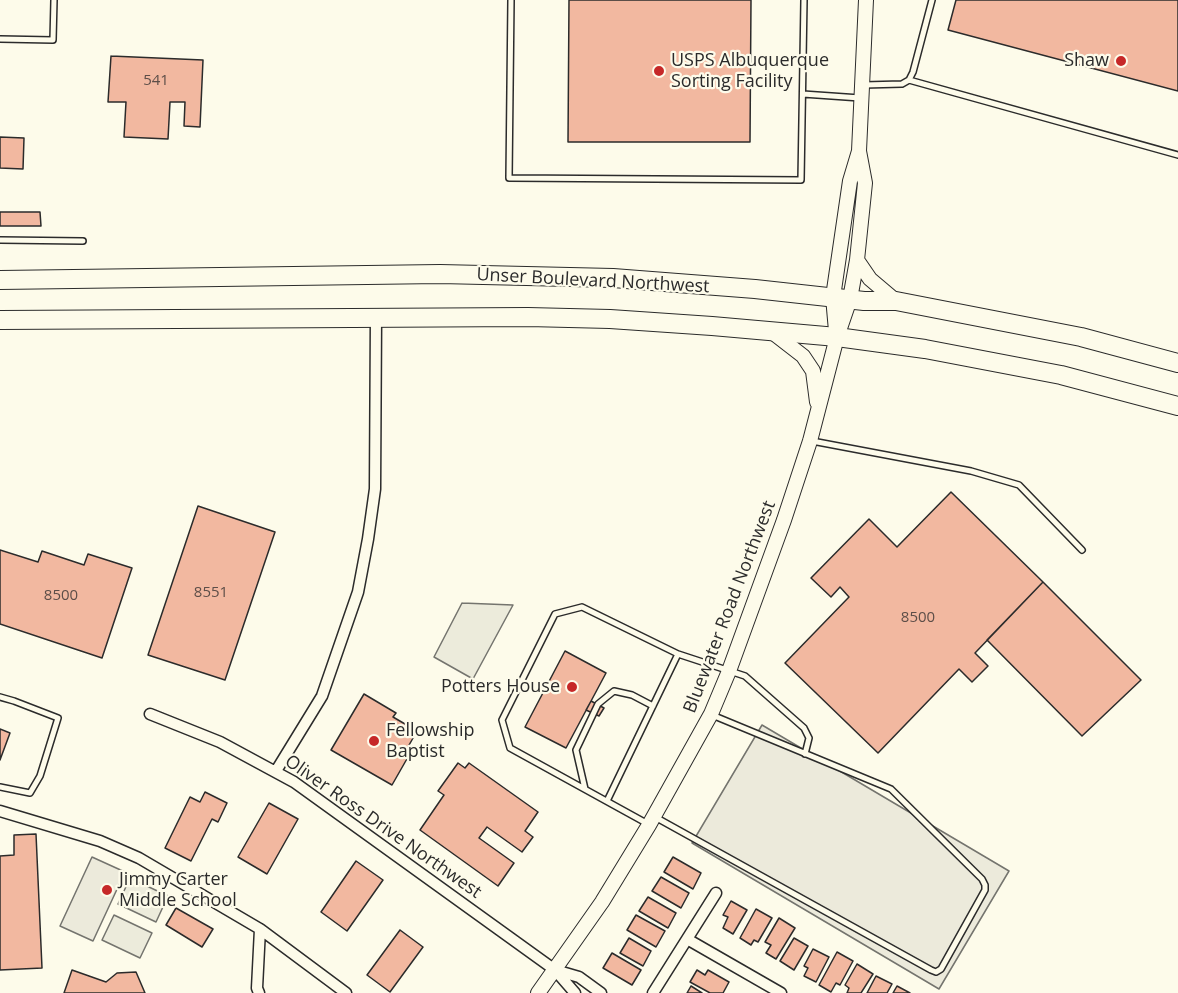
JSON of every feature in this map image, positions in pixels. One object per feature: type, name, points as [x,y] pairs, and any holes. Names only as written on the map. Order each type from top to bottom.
[{"type":"main road","name":"Unser Boulevard Northwest","points":[[0,280],[440,274],[613,278],[896,301],[1081,337],[1178,363]]},
{"type":"main road","name":"Unser Boulevard Northwest","points":[[0,320],[376,316],[610,319],[771,330],[837,337],[1002,363],[1061,375],[1178,406]]},
{"type":"street","name":"Bluewater Road Northwest","points":[[842,298],[857,260],[865,183],[859,151],[866,0]]},
{"type":"street","name":"Bluewater Road Northwest","points":[[538,993],[602,902],[652,821],[711,714],[729,671],[810,441],[837,337],[850,181],[859,151]]},
{"type":"street","points":[[857,260],[870,279],[896,301]]},
{"type":"street","points":[[276,771],[322,696],[358,592],[375,489],[376,316]]},
{"type":"street","points":[[771,330],[797,351],[813,371],[818,412]]},
{"type":"street","name":"Oliver Ross Drive Northwest","points":[[150,714],[220,742],[304,788],[555,970]]},
{"type":"street","points":[[0,811],[100,842],[140,858],[260,929],[346,993]]},
{"type":"street","points":[[653,993],[716,893]]},
{"type":"street","points":[[259,993],[257,988],[260,929]]},
{"type":"street","points":[[687,939],[781,993]]},
{"type":"street","points":[[555,970],[575,993]]},
{"type":"street","points":[[555,970],[579,977],[601,993]]},
{"type":"lane","points":[[0,39],[53,40],[54,0]]},
{"type":"lane","points":[[511,0],[509,178],[801,180],[804,0]]},
{"type":"lane","points":[[803,94],[862,92],[902,84],[909,80],[932,0]]},
{"type":"lane","points":[[909,80],[1178,156]]},
{"type":"lane","points":[[0,240],[83,241]]},
{"type":"lane","points":[[810,441],[972,471],[1019,485],[1082,550]]},
{"type":"lane","points":[[711,714],[805,754],[891,789],[982,879],[985,890],[941,969],[936,972],[931,970],[510,748],[502,720],[555,614],[582,608],[678,654],[745,676],[804,728],[809,738],[805,754]]},
{"type":"lane","points":[[607,801],[678,654]]},
{"type":"lane","points":[[585,789],[576,750],[598,704],[614,691],[632,695],[653,706]]},
{"type":"lane","points":[[0,697],[14,700],[58,718],[40,776],[30,793],[0,787]]},
{"type":"shaded area","points":[[462,603],[513,605],[473,679],[434,657]]},
{"type":"shaded area","points":[[762,725],[1009,871],[939,989],[692,843]]},
{"type":"shaded area","points":[[92,857],[125,872],[93,941],[60,926]]},
{"type":"shaded area","points":[[130,878],[168,896],[156,922],[118,904]]},
{"type":"shaded area","points":[[114,915],[152,933],[140,958],[102,940]]},
{"type":"building","name":"USPS Albuquerque Sorting Facility","points":[[569,0],[751,0],[750,142],[568,142]]},
{"type":"building","name":"Shaw","points":[[956,0],[1178,0],[1178,91],[948,30]]},
{"type":"building","points":[[111,56],[203,60],[200,127],[184,126],[185,102],[170,102],[168,139],[124,137],[126,102],[108,102]]},
{"type":"building","points":[[0,137],[24,138],[23,169],[0,168]]},
{"type":"building","points":[[0,212],[40,212],[41,226],[0,226]]},
{"type":"building","points":[[951,492],[1043,582],[975,653],[988,666],[972,682],[959,669],[878,753],[785,663],[849,597],[840,587],[831,597],[811,578],[869,519],[897,547]]},
{"type":"building","points":[[198,506],[275,532],[225,680],[148,655]]},
{"type":"building","points":[[0,550],[38,562],[42,551],[84,565],[88,554],[132,568],[102,658],[0,624]]},
{"type":"building","points":[[1043,582],[1141,680],[1082,736],[987,640]]},
{"type":"building","name":"Potters House","points":[[565,651],[606,673],[566,748],[525,727]]},
{"type":"building","name":"Fellowship Baptist","points":[[364,694],[396,713],[393,717],[417,731],[404,754],[408,757],[392,785],[331,750]]},
{"type":"building","points":[[591,701],[604,708],[599,716],[586,710]]},
{"type":"building","points":[[0,729],[10,733],[0,760]]},
{"type":"building","points":[[458,763],[465,768],[469,763],[538,812],[525,831],[533,837],[522,852],[487,827],[479,838],[514,863],[498,886],[420,830],[444,795],[438,791]]},
{"type":"building","points":[[205,792],[227,803],[218,822],[212,819],[191,861],[165,848],[190,797],[200,802]]},
{"type":"building","points":[[269,803],[298,819],[267,874],[238,857]]},
{"type":"building","points":[[36,834],[42,968],[0,970],[0,856],[14,855],[14,835]]},
{"type":"building","points":[[673,857],[701,873],[693,889],[664,872]]},
{"type":"building","points":[[356,861],[383,880],[347,931],[321,912]]},
{"type":"building","points":[[661,877],[689,893],[681,908],[652,891]]},
{"type":"building","points":[[648,897],[676,913],[668,928],[639,911]]},
{"type":"building","points":[[731,901],[747,910],[733,934],[723,928],[728,917],[723,915]]},
{"type":"building","points":[[176,908],[213,929],[202,947],[166,925]]},
{"type":"building","points":[[756,909],[772,918],[758,942],[754,940],[751,945],[740,938]]},
{"type":"building","points":[[636,915],[665,931],[656,947],[627,930]]},
{"type":"building","points":[[779,918],[795,928],[776,959],[766,953],[771,945],[765,942]]},
{"type":"building","points":[[400,930],[423,947],[390,992],[367,975]]},
{"type":"building","points":[[629,938],[651,951],[643,966],[620,953]]},
{"type":"building","points":[[794,938],[808,946],[794,970],[780,961]]},
{"type":"building","points":[[813,949],[829,957],[816,982],[804,976],[808,968],[804,966]]},
{"type":"building","points":[[837,952],[853,961],[840,985],[836,983],[831,992],[819,985]]},
{"type":"building","points":[[612,953],[641,970],[632,985],[603,968]]},
{"type":"building","points":[[857,964],[873,974],[861,993],[847,993],[849,988],[845,985]]},
{"type":"building","points":[[72,970],[106,982],[117,973],[136,972],[145,993],[64,993]]},
{"type":"building","points":[[697,970],[705,975],[708,970],[729,982],[723,993],[710,993],[690,982]]},
{"type":"building","points":[[876,976],[892,984],[887,993],[867,993]]},
{"type":"building","points":[[691,986],[702,993],[687,993]]},
{"type":"building","points":[[897,986],[910,993],[893,993]]},
{"type":"place","name":"Shaw","points":[[1121,61]]},
{"type":"place","name":"USPS Albuquerque Sorting Facility","points":[[659,71]]},
{"type":"place","name":"Potters House","points":[[572,687]]},
{"type":"place","name":"Fellowship Baptist","points":[[374,741]]},
{"type":"place","name":"Jimmy Carter Middle School","points":[[107,890]]}]
